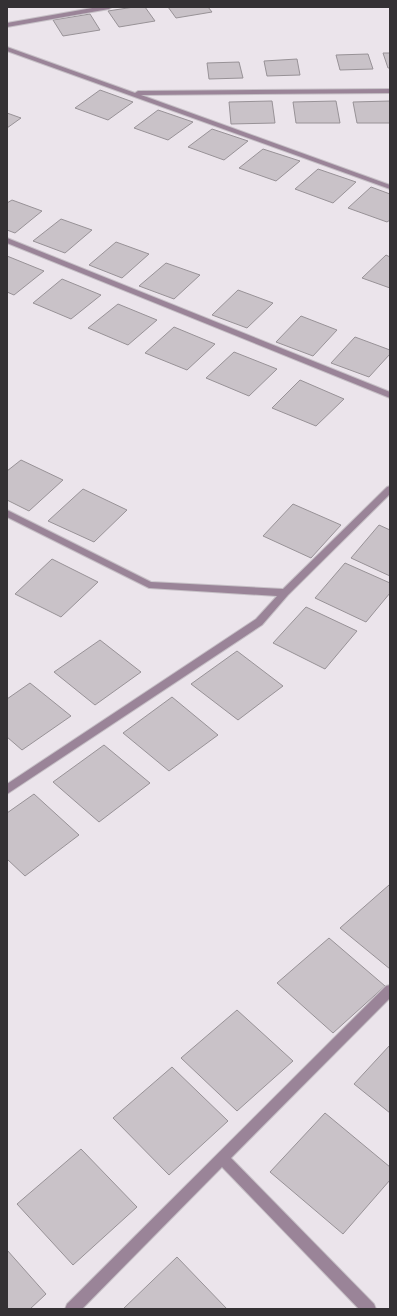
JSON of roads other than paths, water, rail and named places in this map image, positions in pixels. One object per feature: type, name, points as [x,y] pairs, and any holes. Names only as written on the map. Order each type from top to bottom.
[{"type":"street","points":[[7,25],[109,7]]},
{"type":"street","points":[[7,49],[390,187]]},
{"type":"street","points":[[130,93],[390,91]]},
{"type":"street","points":[[7,240],[390,395]]},
{"type":"street","points":[[7,790],[259,622],[285,593],[390,488]]},
{"type":"street","points":[[7,514],[149,585],[285,593]]},
{"type":"street","points":[[72,1309],[390,990]]},
{"type":"street","points":[[222,1158],[369,1309]]}]
